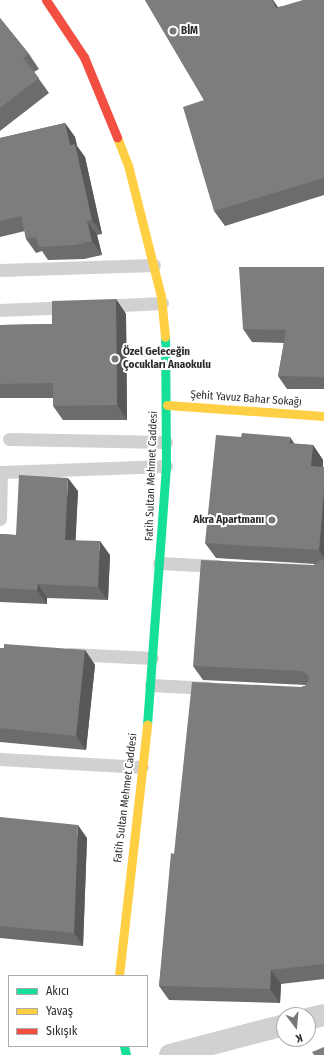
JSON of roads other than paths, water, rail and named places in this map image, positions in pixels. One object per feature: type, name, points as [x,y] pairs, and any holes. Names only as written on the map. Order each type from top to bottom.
[{"type":"street","name":"Fatih Sultan Mehmet Caddesi","points":[[46,0],[84,57],[105,104],[128,165],[154,265],[162,303],[167,355],[166,466],[151,685],[120,952],[120,975]]},
{"type":"street","name":"Şehit Yavuz Bahar Sokağı","points":[[167,405],[324,416]]},
{"type":"street","points":[[170,1055],[276,1028]]},
{"type":"lane","points":[[0,270],[154,265]]},
{"type":"lane","points":[[0,310],[162,303]]},
{"type":"lane","points":[[9,439],[166,442]]},
{"type":"lane","points":[[0,519],[1,472],[166,466]]},
{"type":"lane","points":[[159,563],[231,566]]},
{"type":"lane","points":[[53,653],[152,658]]},
{"type":"lane","points":[[151,685],[225,688]]},
{"type":"lane","points":[[0,759],[142,767]]},
{"type":"place","name":"BİM","points":[[173,31]]},
{"type":"place","name":"Özel Geleceğin Çocukları Anaokulu","points":[[115,359]]},
{"type":"place","name":"Akra Apartmanı","points":[[272,520]]}]
